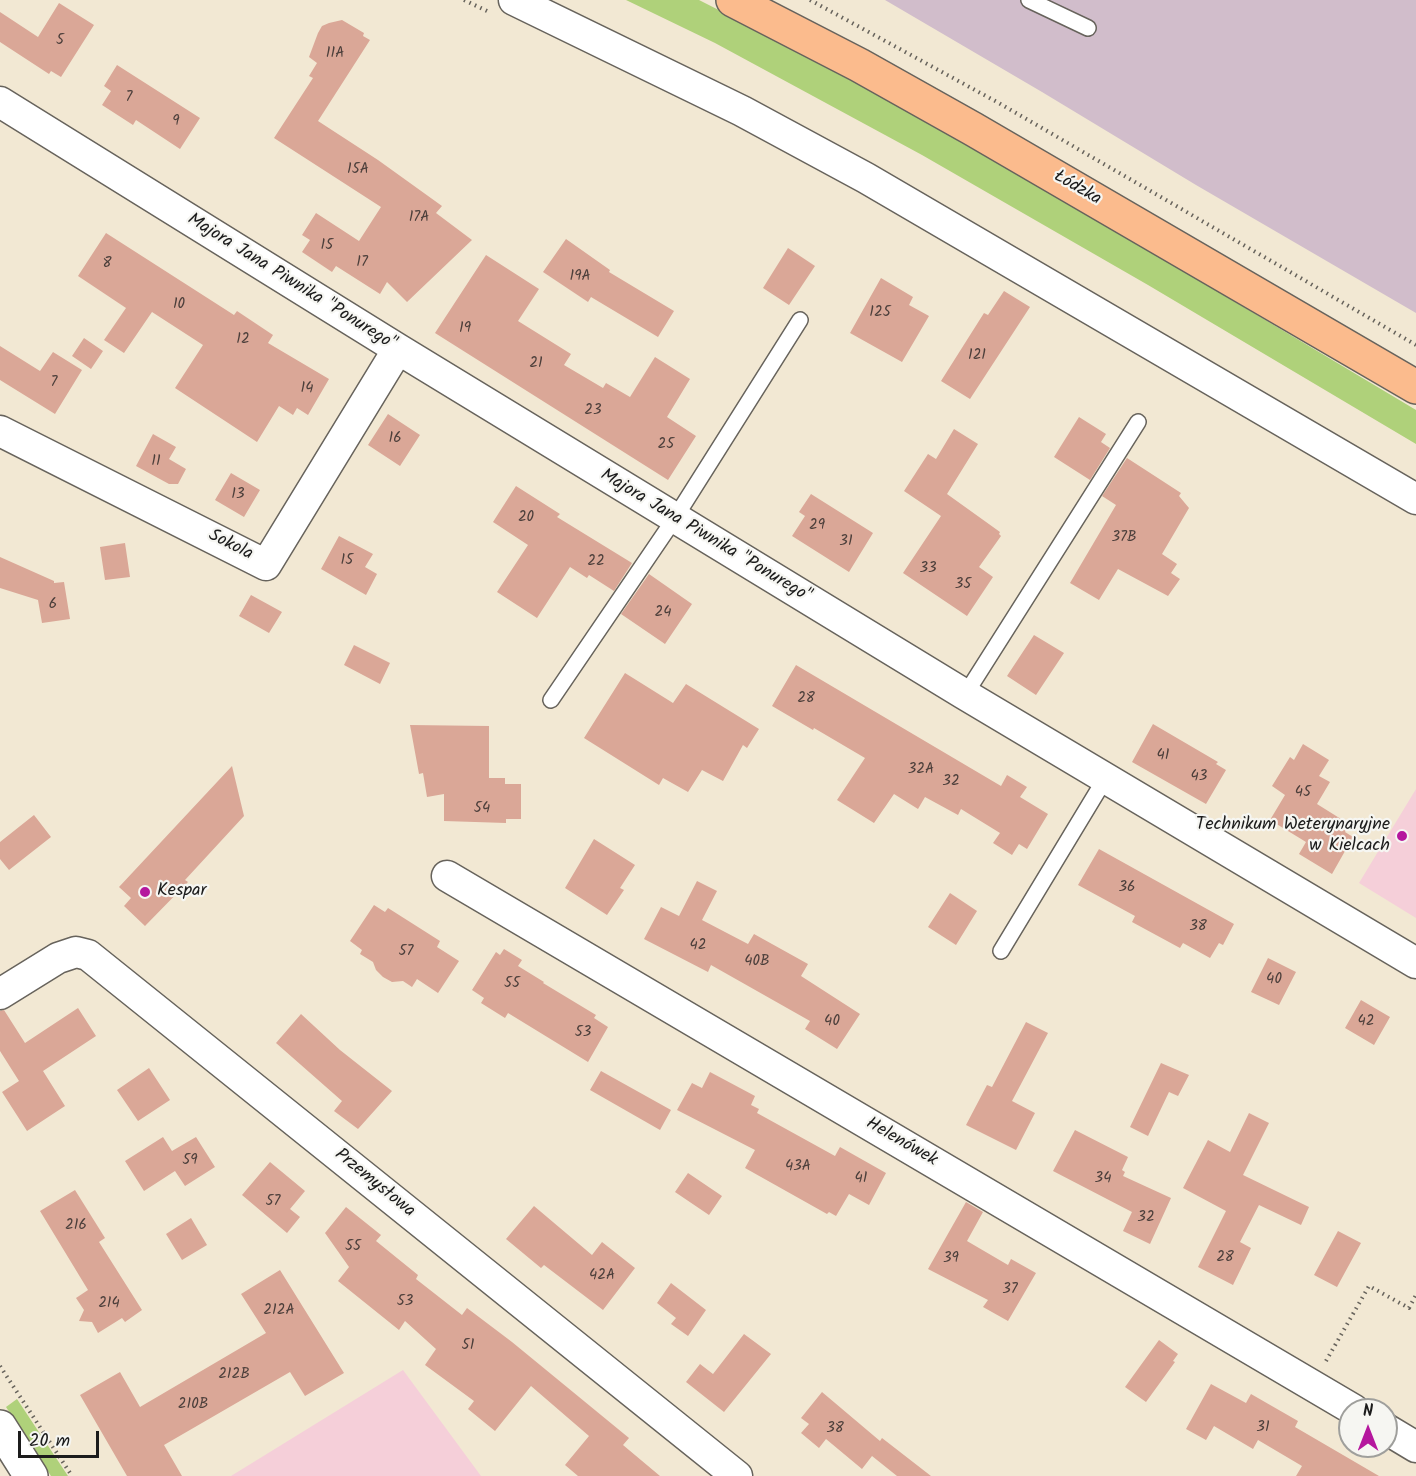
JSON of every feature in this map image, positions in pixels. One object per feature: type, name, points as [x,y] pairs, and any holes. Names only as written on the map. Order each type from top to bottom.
[{"type":"main road","name":"Łódzka","points":[[733,0],[859,65],[973,129],[1416,387]]},
{"type":"street","points":[[514,0],[742,111],[866,178],[1416,499]]},
{"type":"street","name":"Majora Jana Piwnika \"Ponurego\"","points":[[0,102],[398,350],[1105,779],[1416,963]]},
{"type":"street","name":"Sokola","points":[[0,430],[266,565],[398,350]]},
{"type":"street","name":"Helenówek","points":[[447,876],[1338,1401]]},
{"type":"street","name":"Przemysłowa","points":[[0,994],[58,958],[76,952],[88,955],[737,1476]]},
{"type":"street","points":[[0,1427],[31,1476]]},
{"type":"street","points":[[1398,1436],[1416,1447]]},
{"type":"lane","points":[[1029,0],[1088,28]]},
{"type":"lane","points":[[551,700],[675,518],[800,320]]},
{"type":"lane","points":[[964,694],[1138,422]]},
{"type":"lane","points":[[1001,951],[1105,779]]},
{"type":"path","points":[[810,0],[997,102],[1416,345]]},
{"type":"path","points":[[1322,1366],[1369,1286],[1409,1308],[1416,1295]]},
{"type":"path","points":[[0,1366],[72,1476]]},
{"type":"shaded area","points":[[885,0],[1416,0],[1416,313],[1196,185]]},
{"type":"shaded area","name":"Technikum Weterynaryjne w Kielcach","points":[[1416,789],[1416,918],[1359,883]]},
{"type":"shaded area","points":[[403,1370],[481,1476],[231,1476]]},
{"type":"green space","points":[[626,0],[699,0],[827,65],[1160,257],[1416,410],[1416,444],[1148,285],[922,155],[715,43]]},
{"type":"green space","points":[[17,1399],[68,1476],[51,1476],[6,1407]]},
{"type":"building","points":[[59,3],[94,25],[61,77],[51,71],[49,74],[0,42],[0,12],[38,37]]},
{"type":"building","points":[[342,20],[364,33],[363,36],[370,40],[318,121],[442,206],[436,213],[472,240],[407,302],[387,282],[380,294],[336,266],[332,272],[302,252],[310,240],[302,235],[316,213],[359,241],[381,207],[274,138],[313,78],[309,76],[317,63],[309,57],[322,26]]},
{"type":"building","points":[[117,65],[200,118],[180,149],[136,120],[133,125],[102,105],[111,91],[104,86]]},
{"type":"building","points":[[106,233],[234,315],[237,311],[273,335],[268,343],[329,379],[308,415],[297,408],[293,415],[279,406],[257,442],[175,388],[203,345],[152,312],[124,353],[104,340],[126,308],[78,276]]},
{"type":"building","points":[[566,239],[610,270],[609,272],[674,311],[658,337],[591,297],[588,302],[543,272]]},
{"type":"building","points":[[788,248],[815,266],[789,305],[763,288]]},
{"type":"building","points":[[486,255],[539,289],[518,321],[571,354],[564,365],[603,388],[606,383],[630,397],[655,357],[690,379],[667,417],[696,436],[668,480],[435,333]]},
{"type":"building","points":[[881,278],[913,297],[909,305],[929,316],[902,362],[850,333]]},
{"type":"building","points":[[1004,291],[1030,307],[970,399],[941,381],[984,313],[988,315]]},
{"type":"building","points":[[84,338],[103,351],[91,369],[72,356]]},
{"type":"building","points":[[0,346],[40,371],[53,352],[82,370],[55,414],[0,380]]},
{"type":"building","points":[[388,414],[420,435],[400,466],[368,445]]},
{"type":"building","points":[[1079,417],[1106,434],[1101,442],[1110,448],[1090,480],[1054,457]]},
{"type":"building","points":[[954,429],[978,444],[947,494],[1000,532],[1001,536],[979,567],[993,577],[967,616],[903,573],[941,516],[904,491],[928,454],[936,459]]},
{"type":"building","points":[[153,434],[176,447],[169,459],[186,469],[178,484],[169,484],[136,466]]},
{"type":"building","points":[[1127,458],[1181,493],[1179,496],[1189,508],[1162,554],[1177,564],[1171,573],[1180,579],[1168,596],[1118,569],[1099,600],[1070,583],[1116,505],[1102,496]]},
{"type":"building","points":[[231,473],[260,490],[244,517],[215,500]]},
{"type":"building","points":[[516,486],[560,514],[557,517],[632,563],[614,591],[589,575],[587,578],[570,567],[537,618],[497,592],[528,545],[493,522]]},
{"type":"building","points":[[811,494],[873,533],[849,572],[792,536],[805,516],[799,512]]},
{"type":"building","points":[[339,536],[373,554],[365,567],[377,574],[366,595],[321,569]]},
{"type":"building","points":[[125,543],[130,577],[105,580],[100,547]]},
{"type":"building","points":[[0,557],[54,581],[54,583],[64,582],[70,619],[42,623],[38,600],[0,588]]},
{"type":"building","points":[[649,574],[692,604],[665,644],[621,614]]},
{"type":"building","points":[[251,595],[282,612],[269,633],[239,616]]},
{"type":"building","points":[[1034,635],[1064,653],[1036,695],[1007,676]]},
{"type":"building","points":[[354,645],[390,663],[380,684],[344,665]]},
{"type":"building","points":[[796,665],[1001,786],[1007,775],[1027,787],[1020,797],[1048,814],[1027,849],[1019,844],[1012,855],[993,843],[1000,833],[961,809],[958,815],[925,797],[918,809],[894,794],[874,823],[837,800],[865,758],[772,706]]},
{"type":"building","points":[[625,673],[673,703],[686,684],[759,729],[747,748],[743,745],[723,781],[702,770],[688,792],[663,778],[659,785],[584,738]]},
{"type":"building","points":[[1153,724],[1218,762],[1216,764],[1226,770],[1206,804],[1132,762]]},
{"type":"building","points":[[410,725],[489,726],[489,778],[505,778],[505,784],[521,784],[521,819],[506,819],[506,823],[444,821],[444,794],[427,797],[423,773],[419,774]]},
{"type":"building","points":[[1303,744],[1329,760],[1319,776],[1330,782],[1317,804],[1349,824],[1345,832],[1353,837],[1332,874],[1299,854],[1306,842],[1270,820],[1285,795],[1272,786],[1290,757],[1294,760]]},
{"type":"building","points":[[232,766],[244,816],[185,880],[188,882],[145,926],[124,906],[131,898],[119,887]]},
{"type":"building","points":[[34,815],[51,837],[9,870],[0,859],[0,842]]},
{"type":"building","points":[[594,839],[635,865],[620,888],[624,890],[607,915],[565,888]]},
{"type":"building","points":[[1099,849],[1234,924],[1223,945],[1219,943],[1210,958],[1183,943],[1180,948],[1132,922],[1135,916],[1078,885]]},
{"type":"building","points":[[697,881],[717,891],[702,920],[748,944],[754,934],[808,964],[801,976],[860,1014],[837,1049],[805,1029],[810,1021],[711,965],[708,972],[644,939],[661,907],[679,916]]},
{"type":"building","points":[[950,893],[977,911],[956,945],[928,927]]},
{"type":"building","points":[[374,905],[385,912],[388,908],[440,941],[437,947],[459,961],[438,993],[417,979],[412,987],[403,981],[392,982],[383,977],[376,970],[373,962],[360,954],[362,950],[350,941]]},
{"type":"building","points":[[504,949],[522,960],[518,966],[596,1015],[594,1018],[608,1027],[588,1062],[508,1013],[505,1018],[481,1003],[484,998],[472,990],[496,952],[500,955]]},
{"type":"building","points":[[1268,958],[1296,972],[1279,1005],[1251,992]]},
{"type":"building","points":[[1361,1000],[1390,1017],[1374,1045],[1345,1028]]},
{"type":"building","points":[[78,1008],[96,1036],[43,1071],[65,1106],[27,1131],[2,1092],[19,1081],[0,1051],[0,1011],[4,1010],[25,1043]]},
{"type":"building","points":[[301,1014],[340,1050],[392,1091],[358,1129],[334,1111],[342,1101],[276,1043]]},
{"type":"building","points":[[1026,1022],[1048,1033],[1012,1101],[1035,1113],[1016,1150],[966,1125],[987,1085],[992,1087]]},
{"type":"building","points":[[1161,1063],[1189,1075],[1178,1096],[1169,1092],[1148,1136],[1130,1127]]},
{"type":"building","points":[[149,1068],[170,1100],[138,1121],[117,1090]]},
{"type":"building","points":[[601,1071],[671,1110],[660,1130],[590,1090]]},
{"type":"building","points":[[710,1072],[755,1096],[751,1105],[759,1109],[757,1113],[835,1156],[840,1147],[886,1173],[869,1205],[849,1194],[836,1216],[829,1212],[827,1214],[745,1168],[755,1150],[677,1110],[692,1083],[702,1088]]},
{"type":"building","points":[[1249,1113],[1269,1123],[1243,1175],[1309,1207],[1301,1225],[1259,1205],[1240,1242],[1251,1248],[1233,1285],[1198,1267],[1226,1211],[1183,1188],[1208,1140],[1230,1152]]},
{"type":"building","points":[[1075,1130],[1128,1157],[1122,1170],[1125,1172],[1123,1176],[1171,1198],[1150,1244],[1123,1231],[1132,1212],[1053,1171]]},
{"type":"building","points":[[163,1137],[172,1151],[196,1137],[215,1167],[185,1186],[175,1171],[144,1191],[125,1161]]},
{"type":"building","points":[[270,1162],[305,1191],[290,1209],[300,1217],[287,1233],[242,1195]]},
{"type":"building","points":[[688,1173],[722,1196],[709,1215],[675,1192]]},
{"type":"building","points":[[75,1190],[105,1238],[99,1242],[142,1310],[125,1322],[122,1318],[98,1333],[92,1322],[79,1321],[84,1310],[76,1298],[88,1290],[40,1211]]},
{"type":"building","points":[[966,1202],[983,1212],[967,1241],[1008,1265],[1011,1259],[1036,1273],[1008,1321],[983,1307],[988,1300],[928,1269]]},
{"type":"building","points":[[534,1206],[592,1255],[602,1242],[635,1268],[603,1310],[544,1265],[541,1268],[506,1239]]},
{"type":"building","points":[[346,1207],[381,1235],[376,1241],[418,1275],[416,1279],[462,1315],[467,1308],[512,1342],[629,1438],[623,1445],[660,1476],[578,1476],[565,1465],[589,1436],[531,1386],[495,1431],[468,1409],[474,1401],[425,1365],[436,1349],[405,1321],[399,1330],[338,1281],[349,1267],[325,1233]]},
{"type":"building","points":[[191,1218],[207,1245],[182,1260],[166,1234]]},
{"type":"building","points":[[1338,1231],[1361,1243],[1337,1287],[1314,1275]]},
{"type":"building","points":[[280,1270],[344,1373],[305,1396],[290,1372],[164,1445],[182,1476],[127,1476],[80,1395],[120,1372],[140,1407],[266,1333],[241,1294]]},
{"type":"building","points":[[671,1283],[706,1310],[688,1336],[671,1324],[676,1318],[657,1303]]},
{"type":"building","points":[[744,1334],[771,1354],[724,1412],[686,1382],[700,1364],[713,1374]]},
{"type":"building","points":[[1159,1340],[1178,1354],[1173,1361],[1175,1362],[1146,1402],[1125,1387]]},
{"type":"building","points":[[1211,1384],[1246,1403],[1251,1394],[1298,1421],[1295,1427],[1338,1452],[1338,1458],[1348,1458],[1379,1476],[1296,1476],[1302,1466],[1258,1440],[1253,1449],[1214,1426],[1206,1440],[1186,1429]]},
{"type":"building","points":[[822,1392],[880,1441],[882,1438],[931,1476],[897,1476],[872,1456],[862,1469],[826,1439],[819,1448],[801,1433],[809,1424],[801,1418]]},
{"type":"place","name":"Technikum Weterynaryjne w Kielcach","points":[[1402,836]]},
{"type":"place","name":"Kespar","points":[[145,892]]}]
